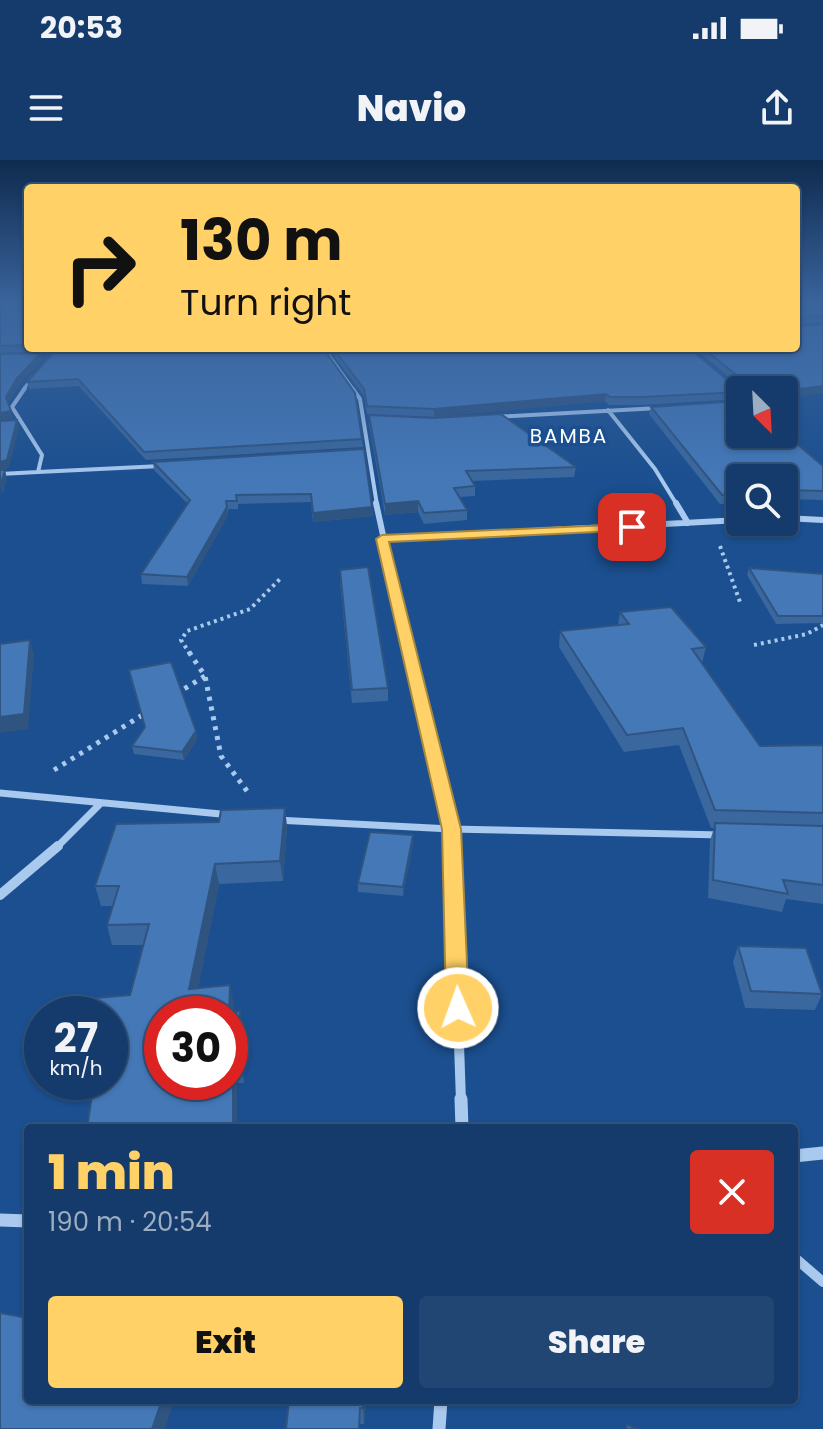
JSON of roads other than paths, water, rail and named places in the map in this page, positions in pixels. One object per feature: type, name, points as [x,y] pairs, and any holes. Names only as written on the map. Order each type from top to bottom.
[{"type":"street","points":[[333,360],[360,399],[382,539],[451,829],[462,1124]]},
{"type":"street","points":[[37,371],[12,407],[42,455],[38,472]]},
{"type":"street","points":[[481,418],[671,408]]},
{"type":"street","points":[[608,410],[655,469],[688,523]]},
{"type":"street","points":[[12,423],[24,423]]},
{"type":"street","points":[[354,453],[369,452]]},
{"type":"street","points":[[0,474],[171,466]]},
{"type":"street","points":[[798,519],[823,520]]},
{"type":"street","points":[[382,539],[726,521]]},
{"type":"street","points":[[0,793],[239,816]]},
{"type":"street","points":[[0,895],[54,850],[100,804]]},
{"type":"street","points":[[270,819],[451,829],[730,835]]},
{"type":"street","points":[[798,1156],[823,1153]]},
{"type":"street","points":[[0,1220],[24,1221]]},
{"type":"street","points":[[439,1429],[441,1404]]},
{"type":"lane","points":[[798,1260],[823,1282]]},
{"type":"district","name":"BAMBA","points":[[569,436]]}]
